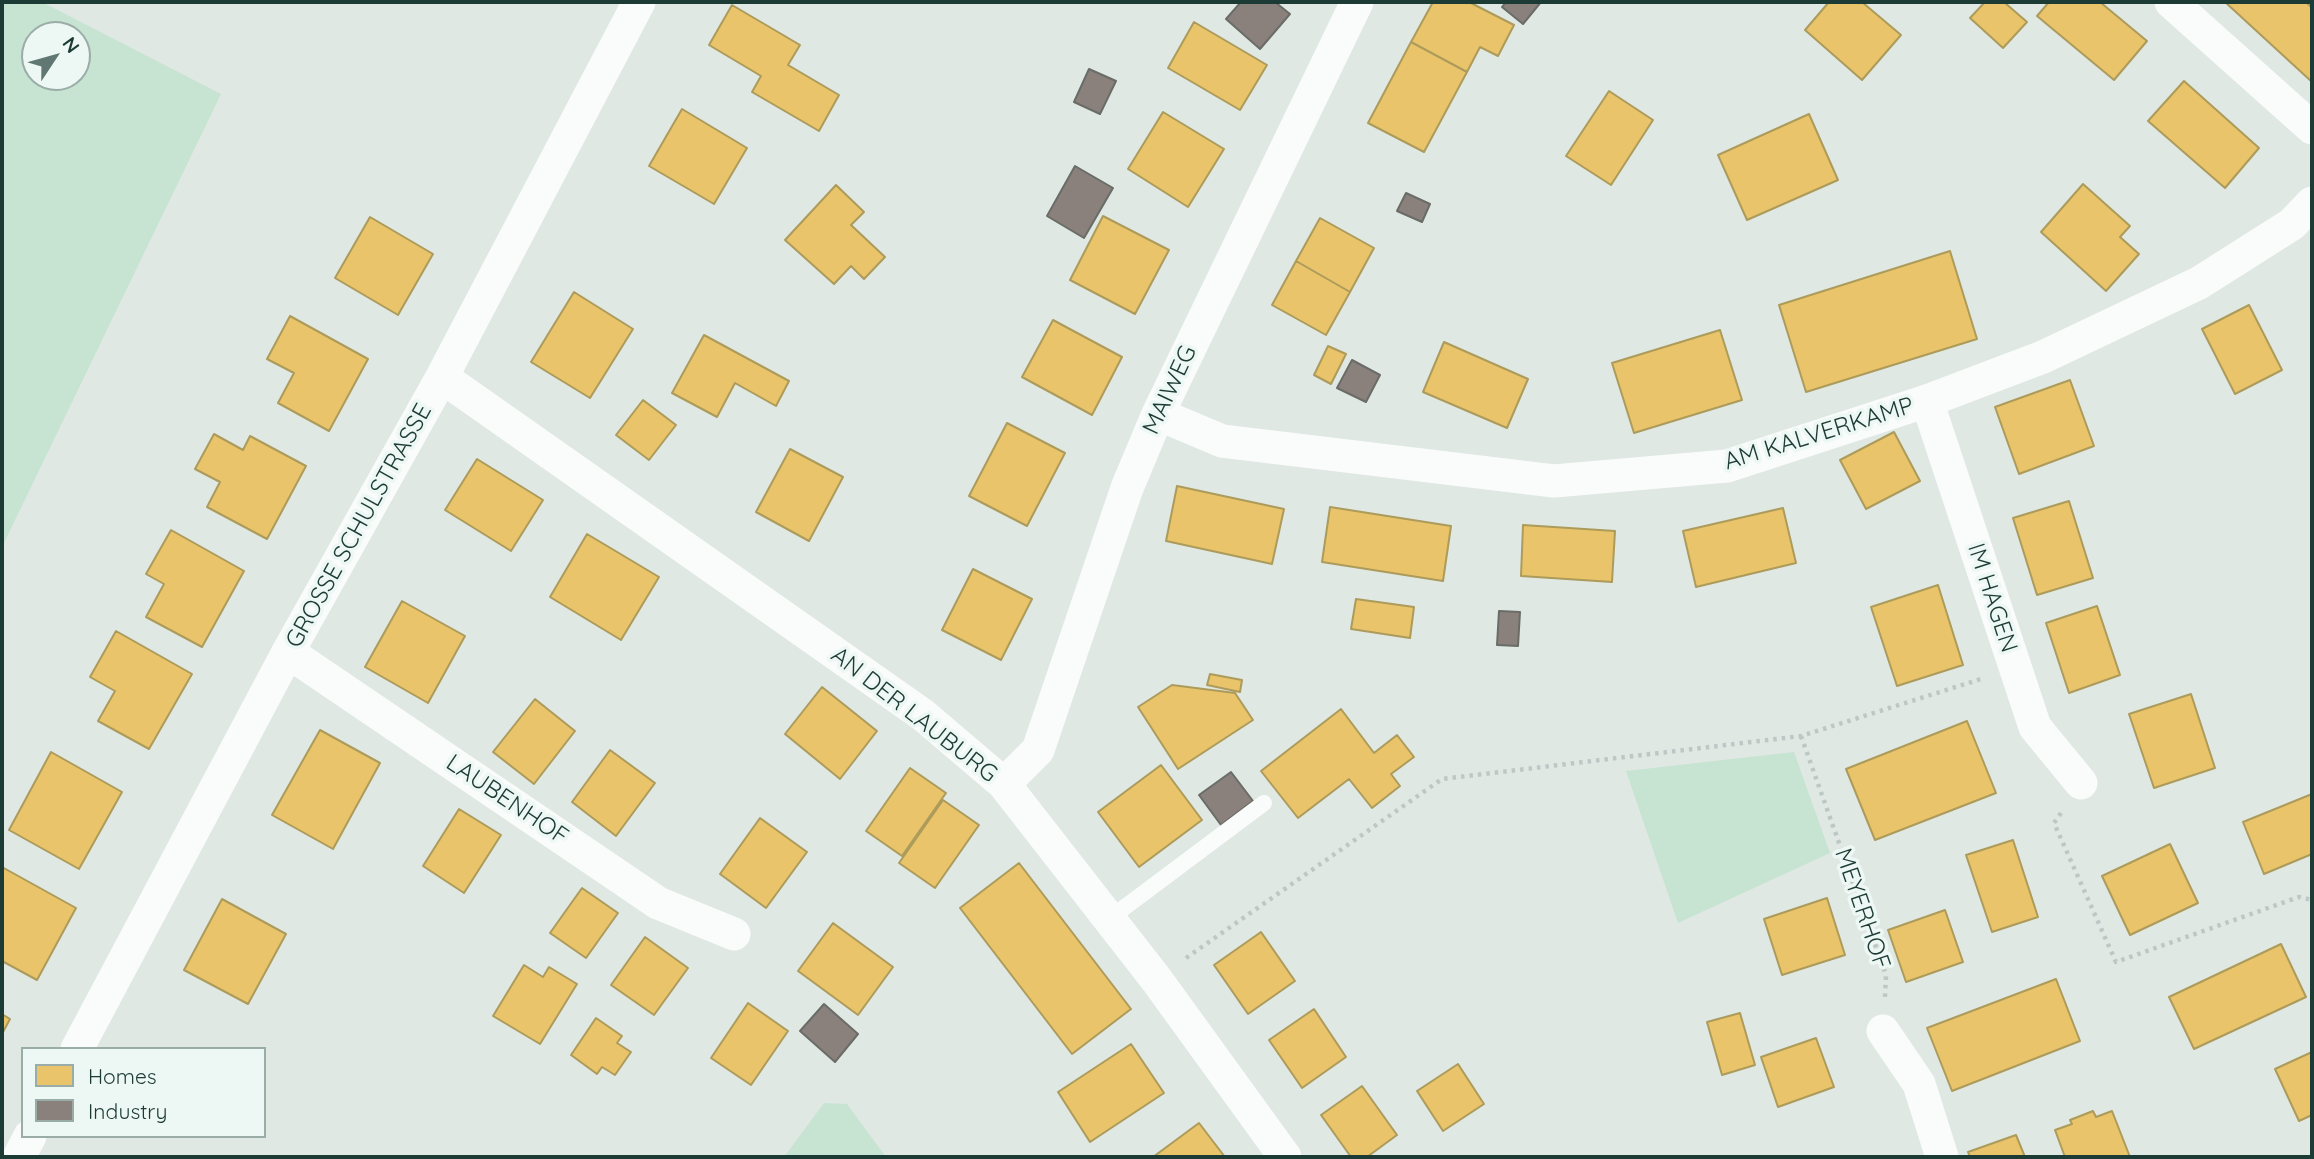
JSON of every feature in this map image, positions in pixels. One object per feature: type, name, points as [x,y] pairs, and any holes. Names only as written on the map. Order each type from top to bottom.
[{"type":"street","name":"GROSSE SCHULSTRASSE","points":[[78,1047],[288,652],[442,377],[639,2]]},
{"type":"street","name":"MAIWEG","points":[[1004,784],[1038,750],[1127,488],[1158,414],[1357,2]]},
{"type":"street","points":[[2171,2],[2312,128]]},
{"type":"street","name":"AM KALVERKAMP","points":[[1158,414],[1222,441],[1554,481],[1727,466],[1927,401],[2043,357],[2199,283],[2292,224],[2312,203]]},
{"type":"street","name":"AN DER LAUBURG","points":[[442,377],[923,715],[1004,784],[1156,979],[1285,1157]]},
{"type":"street","name":"IM HAGEN","points":[[1927,401],[2035,727],[2081,783]]},
{"type":"street","name":"LAUBENHOF","points":[[288,652],[658,903],[733,934]]},
{"type":"street","points":[[1883,1031],[1919,1084],[1942,1157]]},
{"type":"street","points":[[19,1157],[29,1138]]},
{"type":"lane","points":[[1109,919],[1264,803]]},
{"type":"path","points":[[1156,979],[1442,779],[1801,736],[2015,668]]},
{"type":"path","name":"MEYERHOF","points":[[1801,736],[1886,975],[1883,1031]]},
{"type":"path","points":[[2081,783],[2054,822],[2116,962],[2300,897],[2312,900]]},
{"type":"green space","points":[[2,2],[42,2],[79,21],[21,21],[21,91],[91,91],[91,27],[221,94],[2,547]]},
{"type":"green space","points":[[1794,752],[1830,853],[1678,923],[1626,771]]},
{"type":"green space","points":[[824,1103],[847,1104],[886,1157],[784,1157]]},
{"type":"building: Homes","points":[[1433,2],[1469,2],[1514,25],[1498,56],[1480,47],[1467,72],[1411,42]]},
{"type":"building: Homes","points":[[1829,2],[1862,2],[1901,35],[1862,80],[1805,30]]},
{"type":"building: Homes","points":[[1985,2],[2004,2],[2027,22],[2003,48],[1970,18]]},
{"type":"building: Homes","points":[[2049,2],[2100,2],[2147,41],[2114,80],[2037,16]]},
{"type":"building: Homes","points":[[2225,2],[2306,2],[2312,8],[2312,82]]},
{"type":"building: Homes","points":[[732,5],[800,45],[788,65],[839,95],[819,131],[752,92],[761,76],[709,45]]},
{"type":"building: Homes","points":[[1194,22],[1267,65],[1240,110],[1168,68]]},
{"type":"building: Homes","points":[[1411,42],[1467,72],[1424,152],[1368,123]]},
{"type":"building: Homes","points":[[2184,81],[2259,148],[2225,188],[2148,121]]},
{"type":"building: Homes","points":[[1609,91],[1653,120],[1611,185],[1566,156]]},
{"type":"building: Homes","points":[[682,109],[747,148],[714,204],[649,166]]},
{"type":"building: Homes","points":[[1163,112],[1224,149],[1188,207],[1128,169]]},
{"type":"building: Homes","points":[[1809,114],[1838,180],[1747,220],[1718,155]]},
{"type":"building: Homes","points":[[2083,184],[2130,226],[2120,237],[2139,254],[2106,291],[2041,232]]},
{"type":"building: Homes","points":[[836,185],[864,212],[851,225],[885,257],[864,279],[851,266],[834,284],[785,240]]},
{"type":"building: Homes","points":[[1103,216],[1169,250],[1135,314],[1070,280]]},
{"type":"building: Homes","points":[[370,217],[433,254],[398,315],[335,278]]},
{"type":"building: Homes","points":[[1320,218],[1374,248],[1350,292],[1296,261]]},
{"type":"building: Homes","points":[[1950,251],[1977,339],[1806,392],[1779,305]]},
{"type":"building: Homes","points":[[1296,261],[1350,292],[1326,335],[1272,305]]},
{"type":"building: Homes","points":[[574,292],[633,329],[590,398],[531,362]]},
{"type":"building: Homes","points":[[2249,305],[2282,370],[2235,394],[2202,329]]},
{"type":"building: Homes","points":[[290,316],[368,359],[329,431],[278,403],[294,373],[267,359]]},
{"type":"building: Homes","points":[[1053,320],[1122,357],[1092,415],[1022,377]]},
{"type":"building: Homes","points":[[1720,330],[1742,400],[1634,433],[1612,363]]},
{"type":"building: Homes","points":[[704,335],[789,381],[776,406],[735,383],[717,417],[672,393]]},
{"type":"building: Homes","points":[[1444,342],[1528,379],[1507,428],[1423,392]]},
{"type":"building: Homes","points":[[1328,346],[1346,354],[1331,384],[1314,375]]},
{"type":"building: Homes","points":[[2070,380],[2094,446],[2019,474],[1995,407]]},
{"type":"building: Homes","points":[[643,400],[676,425],[649,460],[616,435]]},
{"type":"building: Homes","points":[[1007,423],[1065,453],[1027,526],[969,496]]},
{"type":"building: Homes","points":[[1894,432],[1920,481],[1866,509],[1840,460]]},
{"type":"building: Homes","points":[[214,434],[243,450],[250,436],[306,466],[267,539],[207,507],[220,482],[195,469]]},
{"type":"building: Homes","points":[[790,449],[843,477],[809,541],[756,512]]},
{"type":"building: Homes","points":[[477,459],[543,500],[511,551],[445,510]]},
{"type":"building: Homes","points":[[1177,486],[1284,509],[1272,564],[1166,541]]},
{"type":"building: Homes","points":[[2069,501],[2093,578],[2037,595],[2013,518]]},
{"type":"building: Homes","points":[[1330,507],[1451,526],[1443,581],[1322,562]]},
{"type":"building: Homes","points":[[1783,508],[1796,563],[1696,587],[1683,531]]},
{"type":"building: Homes","points":[[1523,525],[1615,531],[1612,582],[1521,576]]},
{"type":"building: Homes","points":[[171,530],[244,571],[202,647],[146,617],[164,584],[146,574]]},
{"type":"building: Homes","points":[[587,534],[659,577],[621,640],[550,597]]},
{"type":"building: Homes","points":[[973,569],[1032,599],[1001,660],[942,630]]},
{"type":"building: Homes","points":[[1938,585],[1963,665],[1897,686],[1871,607]]},
{"type":"building: Homes","points":[[1356,599],[1414,607],[1410,638],[1351,629]]},
{"type":"building: Homes","points":[[402,601],[465,636],[428,703],[365,667]]},
{"type":"building: Homes","points":[[2097,606],[2120,675],[2069,693],[2046,623]]},
{"type":"building: Homes","points":[[116,631],[192,674],[149,749],[98,721],[115,691],[90,677]]},
{"type":"building: Homes","points":[[1210,674],[1242,680],[1240,692],[1207,685]]},
{"type":"building: Homes","points":[[1172,685],[1235,693],[1253,720],[1178,769],[1138,707]]},
{"type":"building: Homes","points":[[822,687],[877,731],[840,779],[785,734]]},
{"type":"building: Homes","points":[[2191,694],[2215,768],[2154,788],[2129,714]]},
{"type":"building: Homes","points":[[535,699],[575,731],[534,784],[493,752]]},
{"type":"building: Homes","points":[[1341,709],[1374,753],[1397,735],[1414,757],[1391,774],[1400,786],[1372,808],[1349,779],[1298,818],[1261,771]]},
{"type":"building: Homes","points":[[1967,721],[1996,793],[1875,840],[1846,769]]},
{"type":"building: Homes","points":[[320,730],[380,763],[333,849],[272,815]]},
{"type":"building: Homes","points":[[610,750],[655,783],[616,836],[572,802]]},
{"type":"building: Homes","points":[[51,752],[122,792],[79,869],[9,830]]},
{"type":"building: Homes","points":[[1161,765],[1202,820],[1139,867],[1098,812]]},
{"type":"building: Homes","points":[[910,768],[946,793],[902,856],[866,831]]},
{"type":"building: Homes","points":[[2312,794],[2312,854],[2264,874],[2243,822]]},
{"type":"building: Homes","points":[[943,800],[979,825],[935,888],[899,863]]},
{"type":"building: Homes","points":[[459,809],[501,835],[464,893],[423,866]]},
{"type":"building: Homes","points":[[760,818],[807,852],[766,908],[720,874]]},
{"type":"building: Homes","points":[[2013,840],[2038,917],[1992,932],[1966,855]]},
{"type":"building: Homes","points":[[2170,844],[2198,903],[2130,935],[2102,876]]},
{"type":"building: Homes","points":[[1019,863],[1131,1009],[1072,1054],[960,908]]},
{"type":"building: Homes","points":[[2,867],[76,908],[37,980],[2,961]]},
{"type":"building: Homes","points":[[582,888],[618,913],[586,958],[550,933]]},
{"type":"building: Homes","points":[[1827,898],[1845,955],[1782,975],[1764,919]]},
{"type":"building: Homes","points":[[222,899],[286,934],[248,1004],[184,970]]},
{"type":"building: Homes","points":[[1945,910],[1963,962],[1906,982],[1888,930]]},
{"type":"building: Homes","points":[[833,923],[893,967],[858,1015],[798,971]]},
{"type":"building: Homes","points":[[1261,932],[1295,981],[1248,1014],[1214,965]]},
{"type":"building: Homes","points":[[645,937],[688,968],[654,1015],[611,985]]},
{"type":"building: Homes","points":[[2281,944],[2306,997],[2194,1049],[2169,997]]},
{"type":"building: Homes","points":[[524,965],[543,977],[549,967],[577,984],[540,1044],[493,1016]]},
{"type":"building: Homes","points":[[2056,979],[2080,1041],[1952,1091],[1927,1028]]},
{"type":"building: Homes","points":[[748,1003],[788,1031],[751,1085],[711,1058]]},
{"type":"building: Homes","points":[[1314,1009],[1346,1057],[1302,1088],[1269,1040]]},
{"type":"building: Homes","points":[[1740,1013],[1755,1065],[1722,1075],[1707,1022]]},
{"type":"building: Homes","points":[[2,1014],[10,1019],[2,1034]]},
{"type":"building: Homes","points":[[596,1018],[622,1036],[617,1043],[631,1052],[615,1075],[602,1067],[597,1074],[571,1055]]},
{"type":"building: Homes","points":[[1816,1038],[1834,1087],[1778,1107],[1761,1057]]},
{"type":"building: Homes","points":[[1131,1044],[1164,1093],[1090,1142],[1058,1092]]},
{"type":"building: Homes","points":[[2312,1052],[2312,1115],[2299,1121],[2275,1069]]},
{"type":"building: Homes","points":[[1458,1064],[1484,1104],[1443,1131],[1417,1091]]},
{"type":"building: Homes","points":[[1362,1086],[1397,1135],[1367,1157],[1351,1157],[1321,1115]]},
{"type":"building: Homes","points":[[2093,1111],[2096,1117],[2112,1111],[2130,1157],[2065,1157],[2055,1130],[2072,1124],[2070,1120]]},
{"type":"building: Homes","points":[[1199,1123],[1225,1157],[1153,1157]]},
{"type":"building: Homes","points":[[2016,1135],[2025,1157],[1970,1157],[1968,1152]]},
{"type":"building: Industry","points":[[1241,2],[1275,2],[1290,14],[1260,49],[1226,19]]},
{"type":"building: Industry","points":[[1506,2],[1541,2],[1523,24],[1502,7]]},
{"type":"building: Industry","points":[[1089,69],[1116,81],[1100,114],[1074,102]]},
{"type":"building: Industry","points":[[1075,166],[1113,188],[1084,238],[1047,216]]},
{"type":"building: Industry","points":[[1406,193],[1430,204],[1422,222],[1397,211]]},
{"type":"building: Industry","points":[[1352,360],[1380,375],[1366,402],[1337,388]]},
{"type":"building: Industry","points":[[1499,611],[1520,612],[1518,646],[1497,645]]},
{"type":"building: Industry","points":[[1231,772],[1253,801],[1221,825],[1199,795]]},
{"type":"building: Industry","points":[[824,1004],[858,1034],[835,1062],[800,1031]]}]
